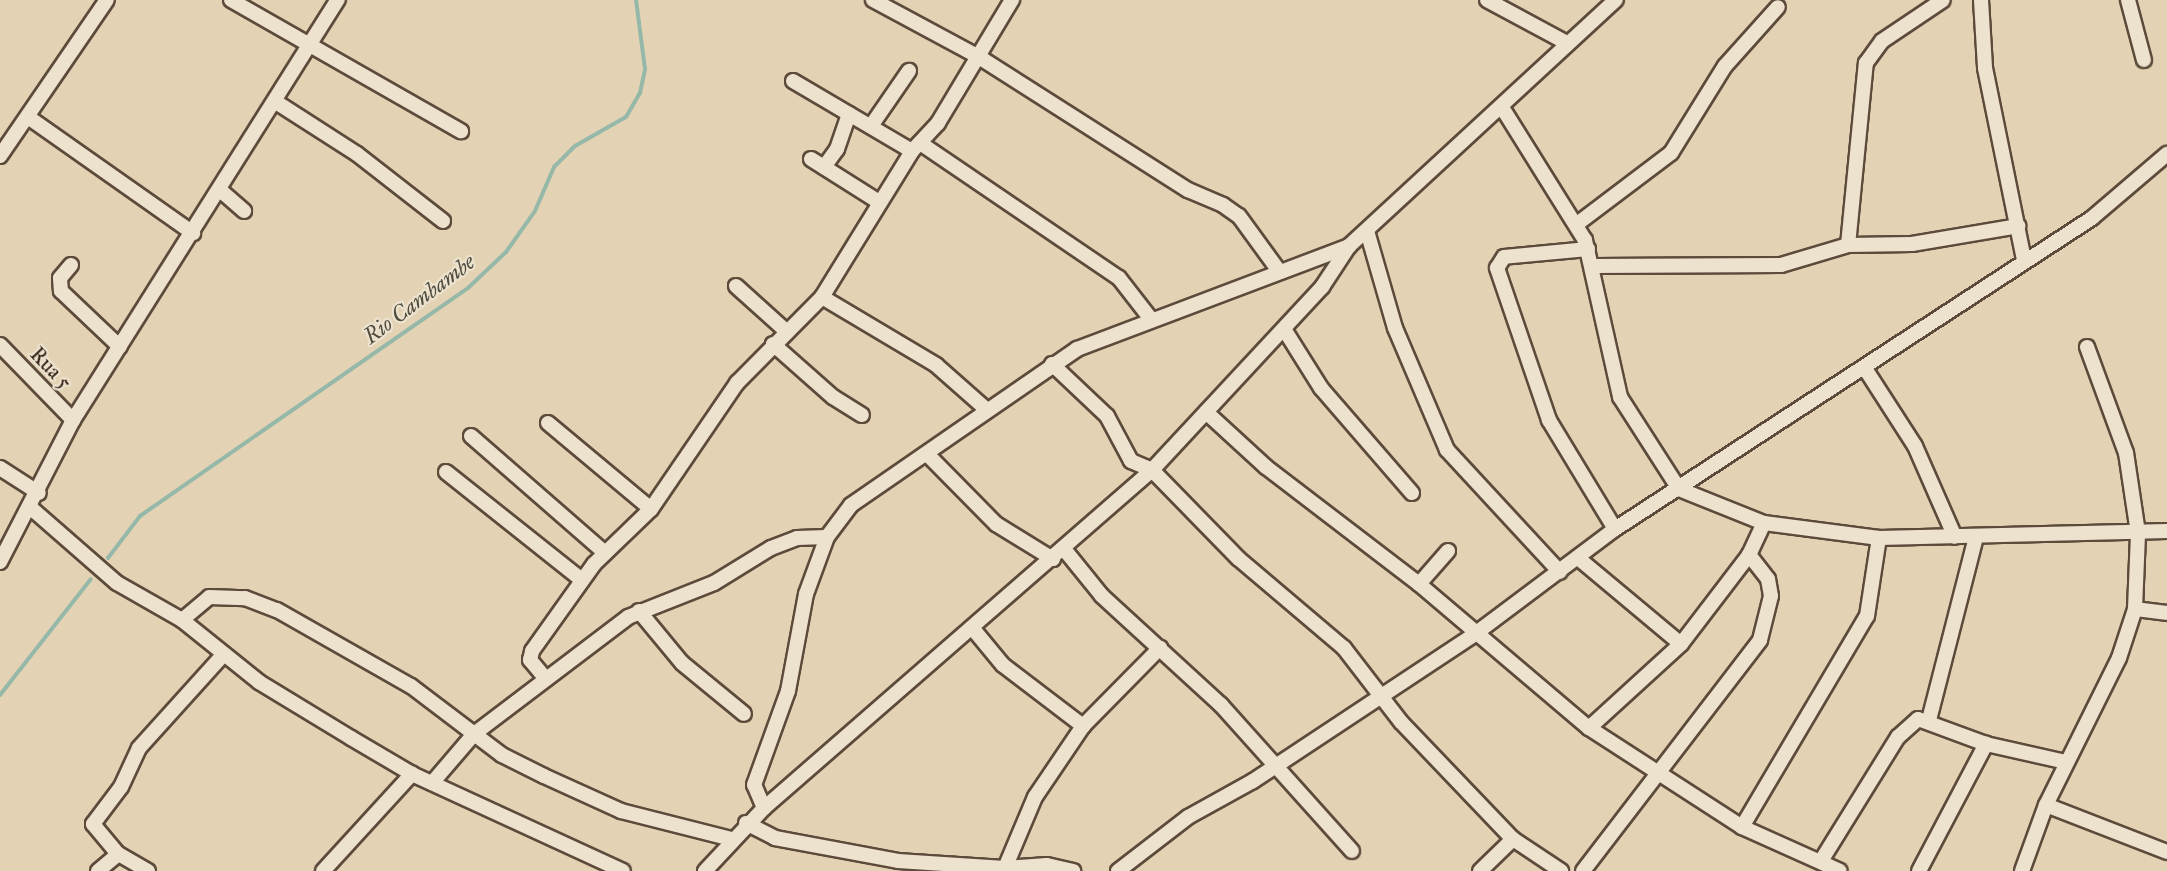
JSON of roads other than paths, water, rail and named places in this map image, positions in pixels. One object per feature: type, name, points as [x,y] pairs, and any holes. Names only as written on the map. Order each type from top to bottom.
[{"type":"street","points":[[0,156],[5,138],[28,117],[107,0]]},
{"type":"street","points":[[231,0],[461,131]]},
{"type":"street","points":[[0,562],[39,493],[73,420],[276,102],[338,0]]},
{"type":"street","points":[[873,0],[979,57],[1188,190],[1239,216],[1279,271]]},
{"type":"street","points":[[546,679],[530,656],[582,580],[605,553],[651,508],[730,392],[773,344],[822,297],[879,202],[979,57],[1011,0]]},
{"type":"street","points":[[1487,0],[1567,42]]},
{"type":"street","points":[[705,871],[746,824],[974,630],[1152,470],[1284,329],[1349,246],[1503,109],[1567,42],[1616,0]]},
{"type":"street","points":[[1848,245],[1866,63],[1882,41],[1942,0]]},
{"type":"street","points":[[1981,0],[1985,68],[2024,260]]},
{"type":"street","points":[[2128,0],[2144,60]]},
{"type":"street","points":[[1577,224],[1671,153],[1725,66],[1778,7]]},
{"type":"street","points":[[870,126],[909,71]]},
{"type":"street","points":[[793,81],[870,126],[916,148],[1119,278],[1150,318]]},
{"type":"street","points":[[276,102],[357,154],[443,221]]},
{"type":"street","points":[[1503,109],[1577,224],[1594,266],[1620,398],[1679,489],[1764,523],[1879,538],[2167,531]]},
{"type":"street","points":[[824,168],[837,149],[849,114]]},
{"type":"street","points":[[28,117],[193,233]]},
{"type":"street","points":[[1118,871],[1188,817],[1276,765],[1475,634],[1615,529],[1866,370],[2024,260],[2092,218],[2167,154]]},
{"type":"street","points":[[811,159],[879,202]]},
{"type":"street","points":[[220,190],[244,211]]},
{"type":"street","points":[[1594,266],[1781,265],[1848,245],[1912,244],[2018,226]]},
{"type":"street","points":[[1367,231],[1395,328],[1447,450],[1560,572]]},
{"type":"street","points":[[764,808],[756,778],[788,691],[806,594],[827,537],[851,505],[928,455],[1052,364],[1150,318],[1220,299],[1279,271],[1349,246]]},
{"type":"street","points":[[1588,249],[1504,257],[1497,268],[1549,420],[1615,529]]},
{"type":"street","points":[[71,265],[60,278],[61,291],[120,346]]},
{"type":"street","points":[[736,285],[787,332]]},
{"type":"street","points":[[822,297],[945,371],[987,411]]},
{"type":"street","points":[[1284,329],[1321,388],[1412,493]]},
{"type":"street","points":[[773,344],[833,398],[862,415]]},
{"type":"street","name":"Rua 5","points":[[0,345],[73,420]]},
{"type":"street","points":[[2022,871],[2046,805],[2119,658],[2135,609],[2139,532],[2121,433],[2087,346]]},
{"type":"street","points":[[1052,364],[1114,425],[1131,461],[1152,470],[1239,559],[1344,648],[1380,696],[1513,839],[1561,871]]},
{"type":"street","points":[[1866,370],[1915,446],[1955,537]]},
{"type":"street","points":[[1206,412],[1316,508],[1419,584],[1475,634],[1589,728],[1742,827],[1840,871]]},
{"type":"street","points":[[548,423],[651,508]]},
{"type":"street","points":[[471,436],[605,553]]},
{"type":"street","points":[[928,455],[996,524],[1053,559]]},
{"type":"street","points":[[0,468],[39,493]]},
{"type":"street","points":[[446,472],[582,580]]},
{"type":"street","points":[[31,508],[117,583],[182,620],[223,655],[412,774],[623,871]]},
{"type":"street","points":[[1589,728],[1681,644],[1749,555],[1764,523]]},
{"type":"street","points":[[432,783],[474,734],[639,611],[714,583],[771,548],[803,536],[827,537]]},
{"type":"street","points":[[1929,720],[1976,537]]},
{"type":"street","points":[[1742,827],[1867,616],[1879,538]]},
{"type":"street","points":[[1064,549],[1101,596],[1160,648],[1276,765],[1352,851]]},
{"type":"street","points":[[1419,584],[1448,551]]},
{"type":"street","points":[[1583,871],[1760,640],[1771,596],[1767,579],[1749,555]]},
{"type":"street","points":[[1578,558],[1681,644]]},
{"type":"street","points":[[182,620],[209,597],[245,597],[411,686],[502,755],[621,811],[732,839]]},
{"type":"street","points":[[2135,609],[2167,613]]},
{"type":"street","points":[[639,611],[682,663],[744,714]]},
{"type":"street","points":[[974,630],[1003,665],[1083,726]]},
{"type":"street","points":[[1005,868],[1035,797],[1083,726],[1160,648]]},
{"type":"street","points":[[148,871],[118,854],[93,824],[122,787],[140,748],[223,655]]},
{"type":"street","points":[[1821,861],[1909,723],[1929,720],[1986,744],[2066,762]]},
{"type":"street","points":[[1919,871],[1986,744]]},
{"type":"street","points":[[323,871],[412,774]]},
{"type":"street","points":[[2046,805],[2167,852]]},
{"type":"street","points":[[746,824],[775,838],[898,866],[1005,868],[1047,865],[1073,871]]},
{"type":"street","points":[[1480,871],[1513,839]]},
{"type":"street","points":[[98,871],[118,854]]},
{"type":"waterway","name":"Rio Cambambe","points":[[108,558],[140,516],[469,287],[506,252],[535,211],[554,167],[575,146],[626,117],[640,93],[645,69],[636,0]]},
{"type":"waterway","name":"Rio Cambambe","points":[[0,695],[91,579]]}]
